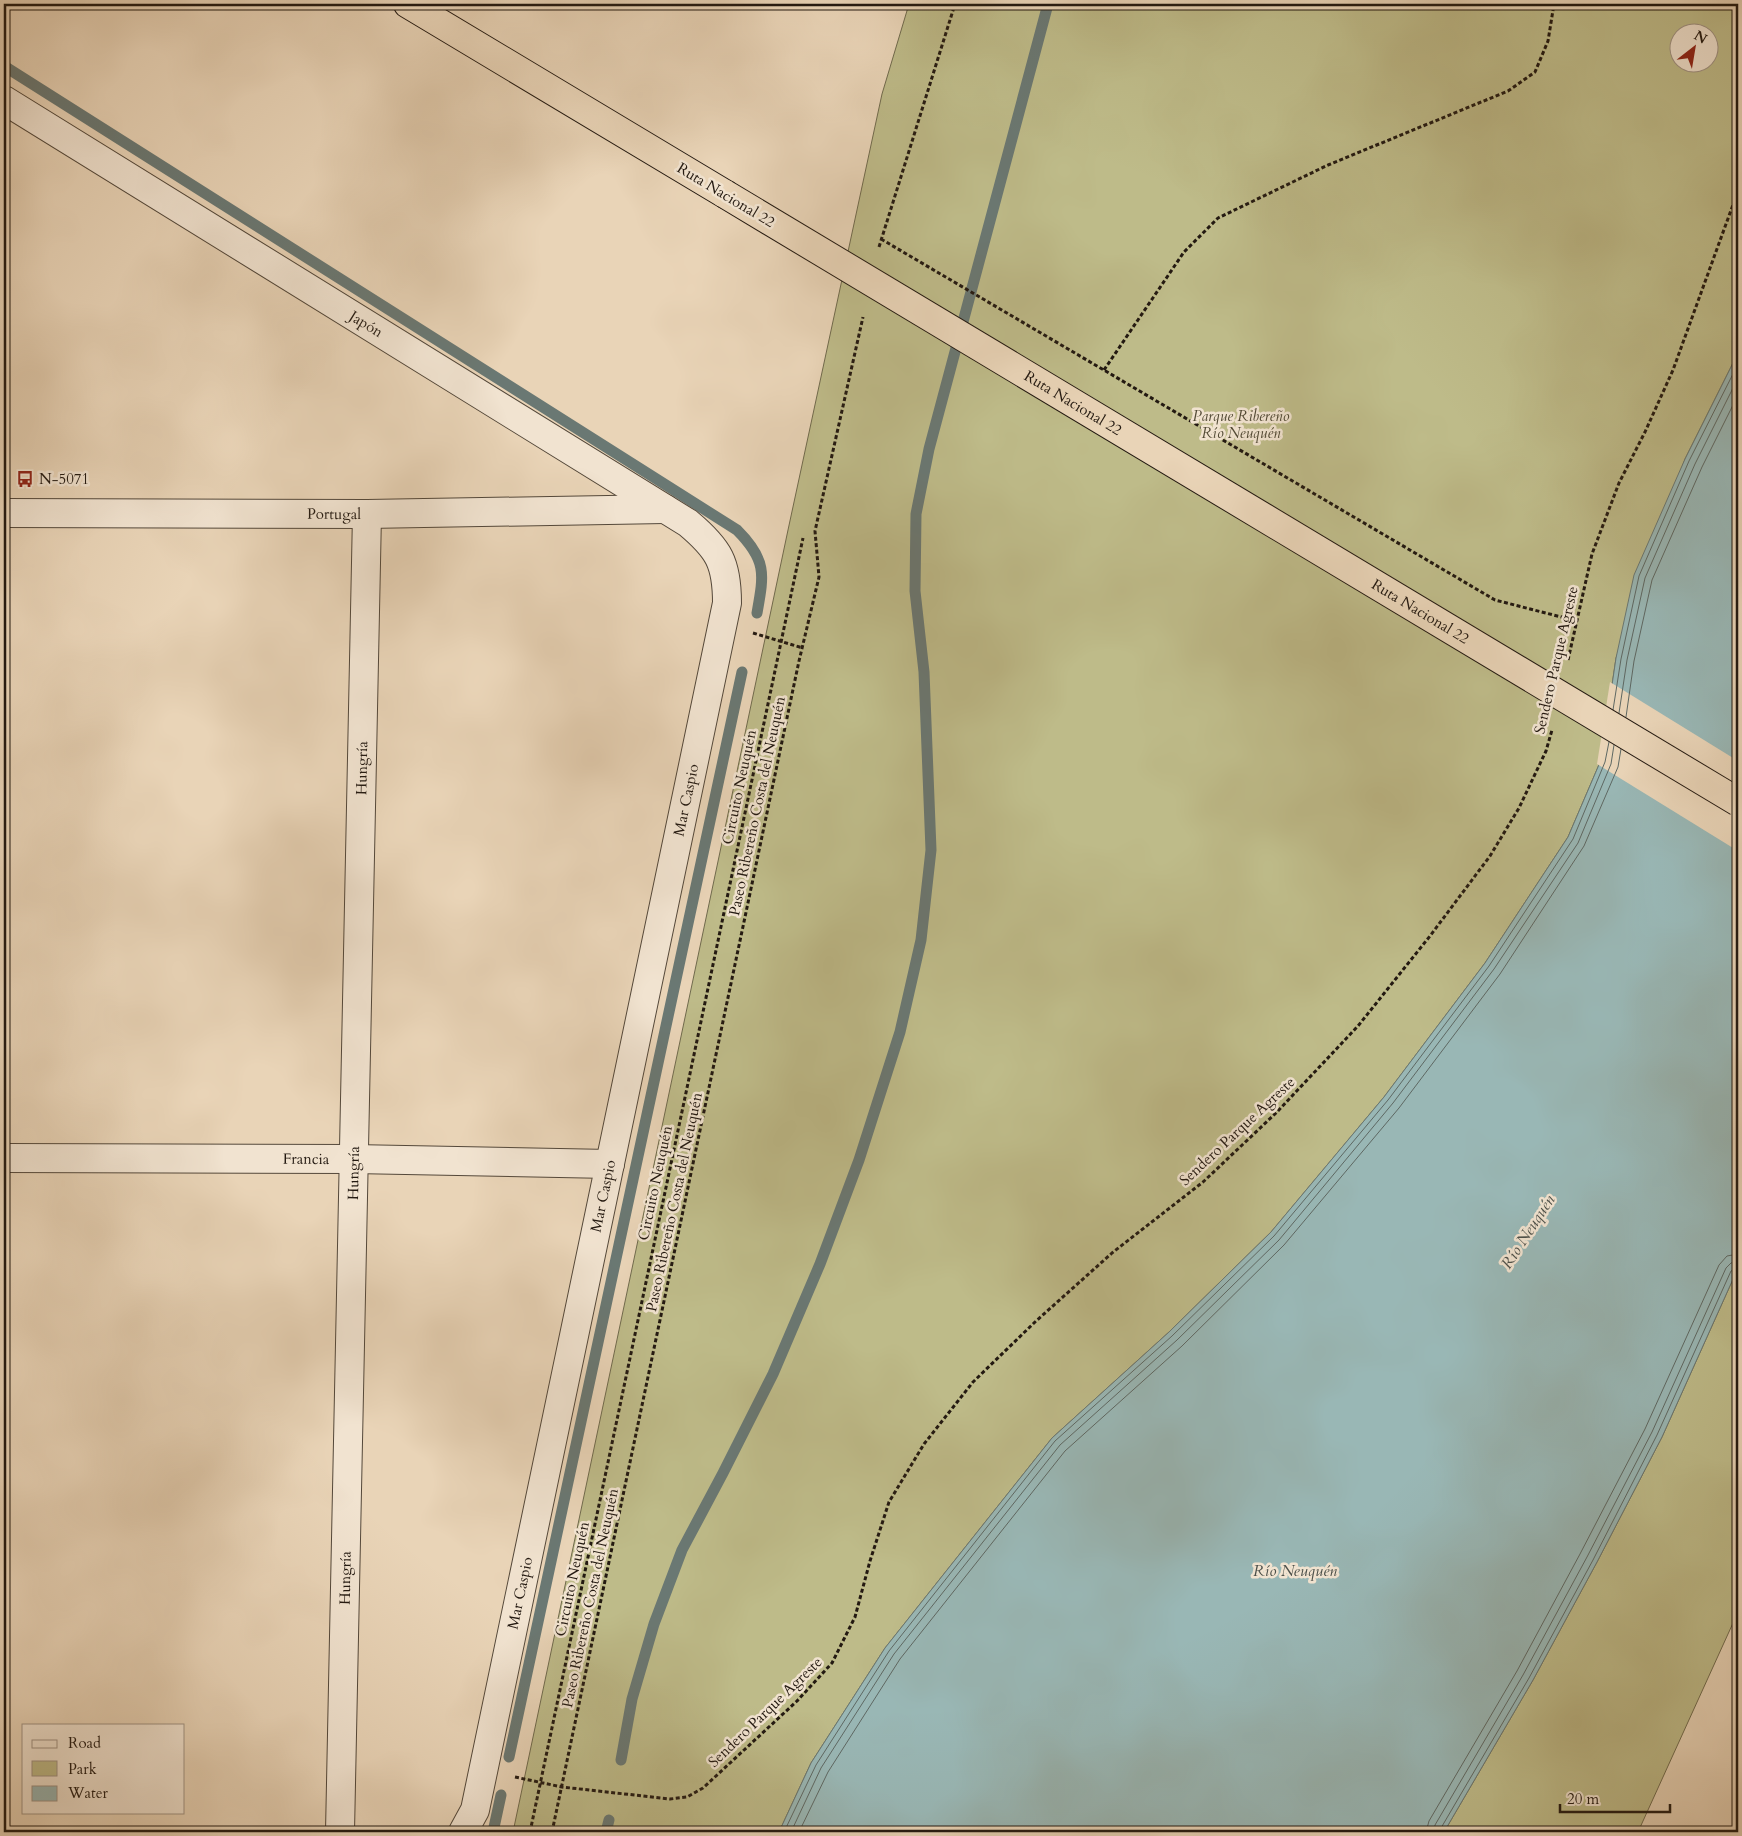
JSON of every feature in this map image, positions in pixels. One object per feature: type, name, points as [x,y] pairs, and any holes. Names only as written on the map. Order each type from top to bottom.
[{"type":"highway","name":"Ruta Nacional 22","points":[[408,4],[1738,802]]},
{"type":"street","name":"Japón","points":[[4,100],[665,509],[707,539],[720,558]]},
{"type":"street","name":"Portugal","points":[[4,514],[367,514],[665,509]]},
{"type":"street","name":"Hungría","points":[[340,1832],[367,514]]},
{"type":"street","name":"Mar Caspio","points":[[464,1832],[475,1810],[727,603],[727,580],[720,558]]},
{"type":"street","name":"Francia","points":[[4,1158],[353,1159],[610,1164]]},
{"type":"path","points":[[1104,370],[1184,252],[1218,218],[1328,165],[1508,91],[1535,72],[1548,41],[1554,4]]},
{"type":"path","name":"Sendero Parque Agreste","points":[[1568,661],[1592,554],[1619,483],[1673,370],[1738,191]]},
{"type":"path","points":[[881,239],[1495,600],[1576,622]]},
{"type":"path","name":"Circuito Neuquén","points":[[530,1832],[803,538]]},
{"type":"path","name":"Paseo Ribereño Costa del Neuquén","points":[[552,1832],[795,680],[819,576]]},
{"type":"path","points":[[722,625],[803,648]]},
{"type":"path","name":"Sendero Parque Agreste","points":[[483,1771],[562,1787],[670,1799],[687,1797],[703,1788],[797,1701],[832,1663],[855,1617],[889,1502],[924,1444],[973,1382],[1035,1322],[1112,1252],[1203,1182],[1276,1113],[1358,1026],[1430,936],[1490,856],[1519,808],[1546,751],[1553,726]]},
{"type":"green space","name":"Parque Ribereño Río Neuquén","points":[[909,4],[1738,4],[1738,353],[1685,459],[1616,658],[1601,760],[1568,837],[1485,963],[1384,1097],[1271,1232],[1169,1332],[1052,1438],[885,1648],[811,1763],[779,1832],[513,1832],[882,94]]},
{"type":"green space","points":[[1738,1268],[1738,1612],[1638,1832],[1444,1832],[1533,1680],[1597,1562],[1662,1437]]},
{"type":"water","name":"Río Neuquén","points":[[1738,353],[1738,1268],[1662,1437],[1597,1562],[1533,1680],[1444,1832],[779,1832],[811,1763],[885,1648],[1052,1438],[1169,1332],[1271,1232],[1384,1097],[1485,963],[1568,837],[1601,760],[1616,658],[1634,575],[1685,459]]},
{"type":"pier","points":[[1610,682],[1738,761],[1738,851],[1597,764]]},
{"type":"waterway","points":[[621,1760],[632,1699],[654,1624],[682,1550],[773,1374],[820,1264],[859,1160],[900,1032],[921,940],[931,850],[924,672],[915,591],[916,514],[929,449],[1048,4]]},
{"type":"waterway","points":[[4,66],[737,530],[754,550],[761,568],[762,578],[757,613]]},
{"type":"waterway","points":[[509,1757],[742,672]]},
{"type":"waterway","points":[[493,1832],[501,1795]]},
{"type":"waterway","points":[[606,1832],[609,1820]]},
{"type":"place","name":"N-5071","points":[[25,479]]}]
